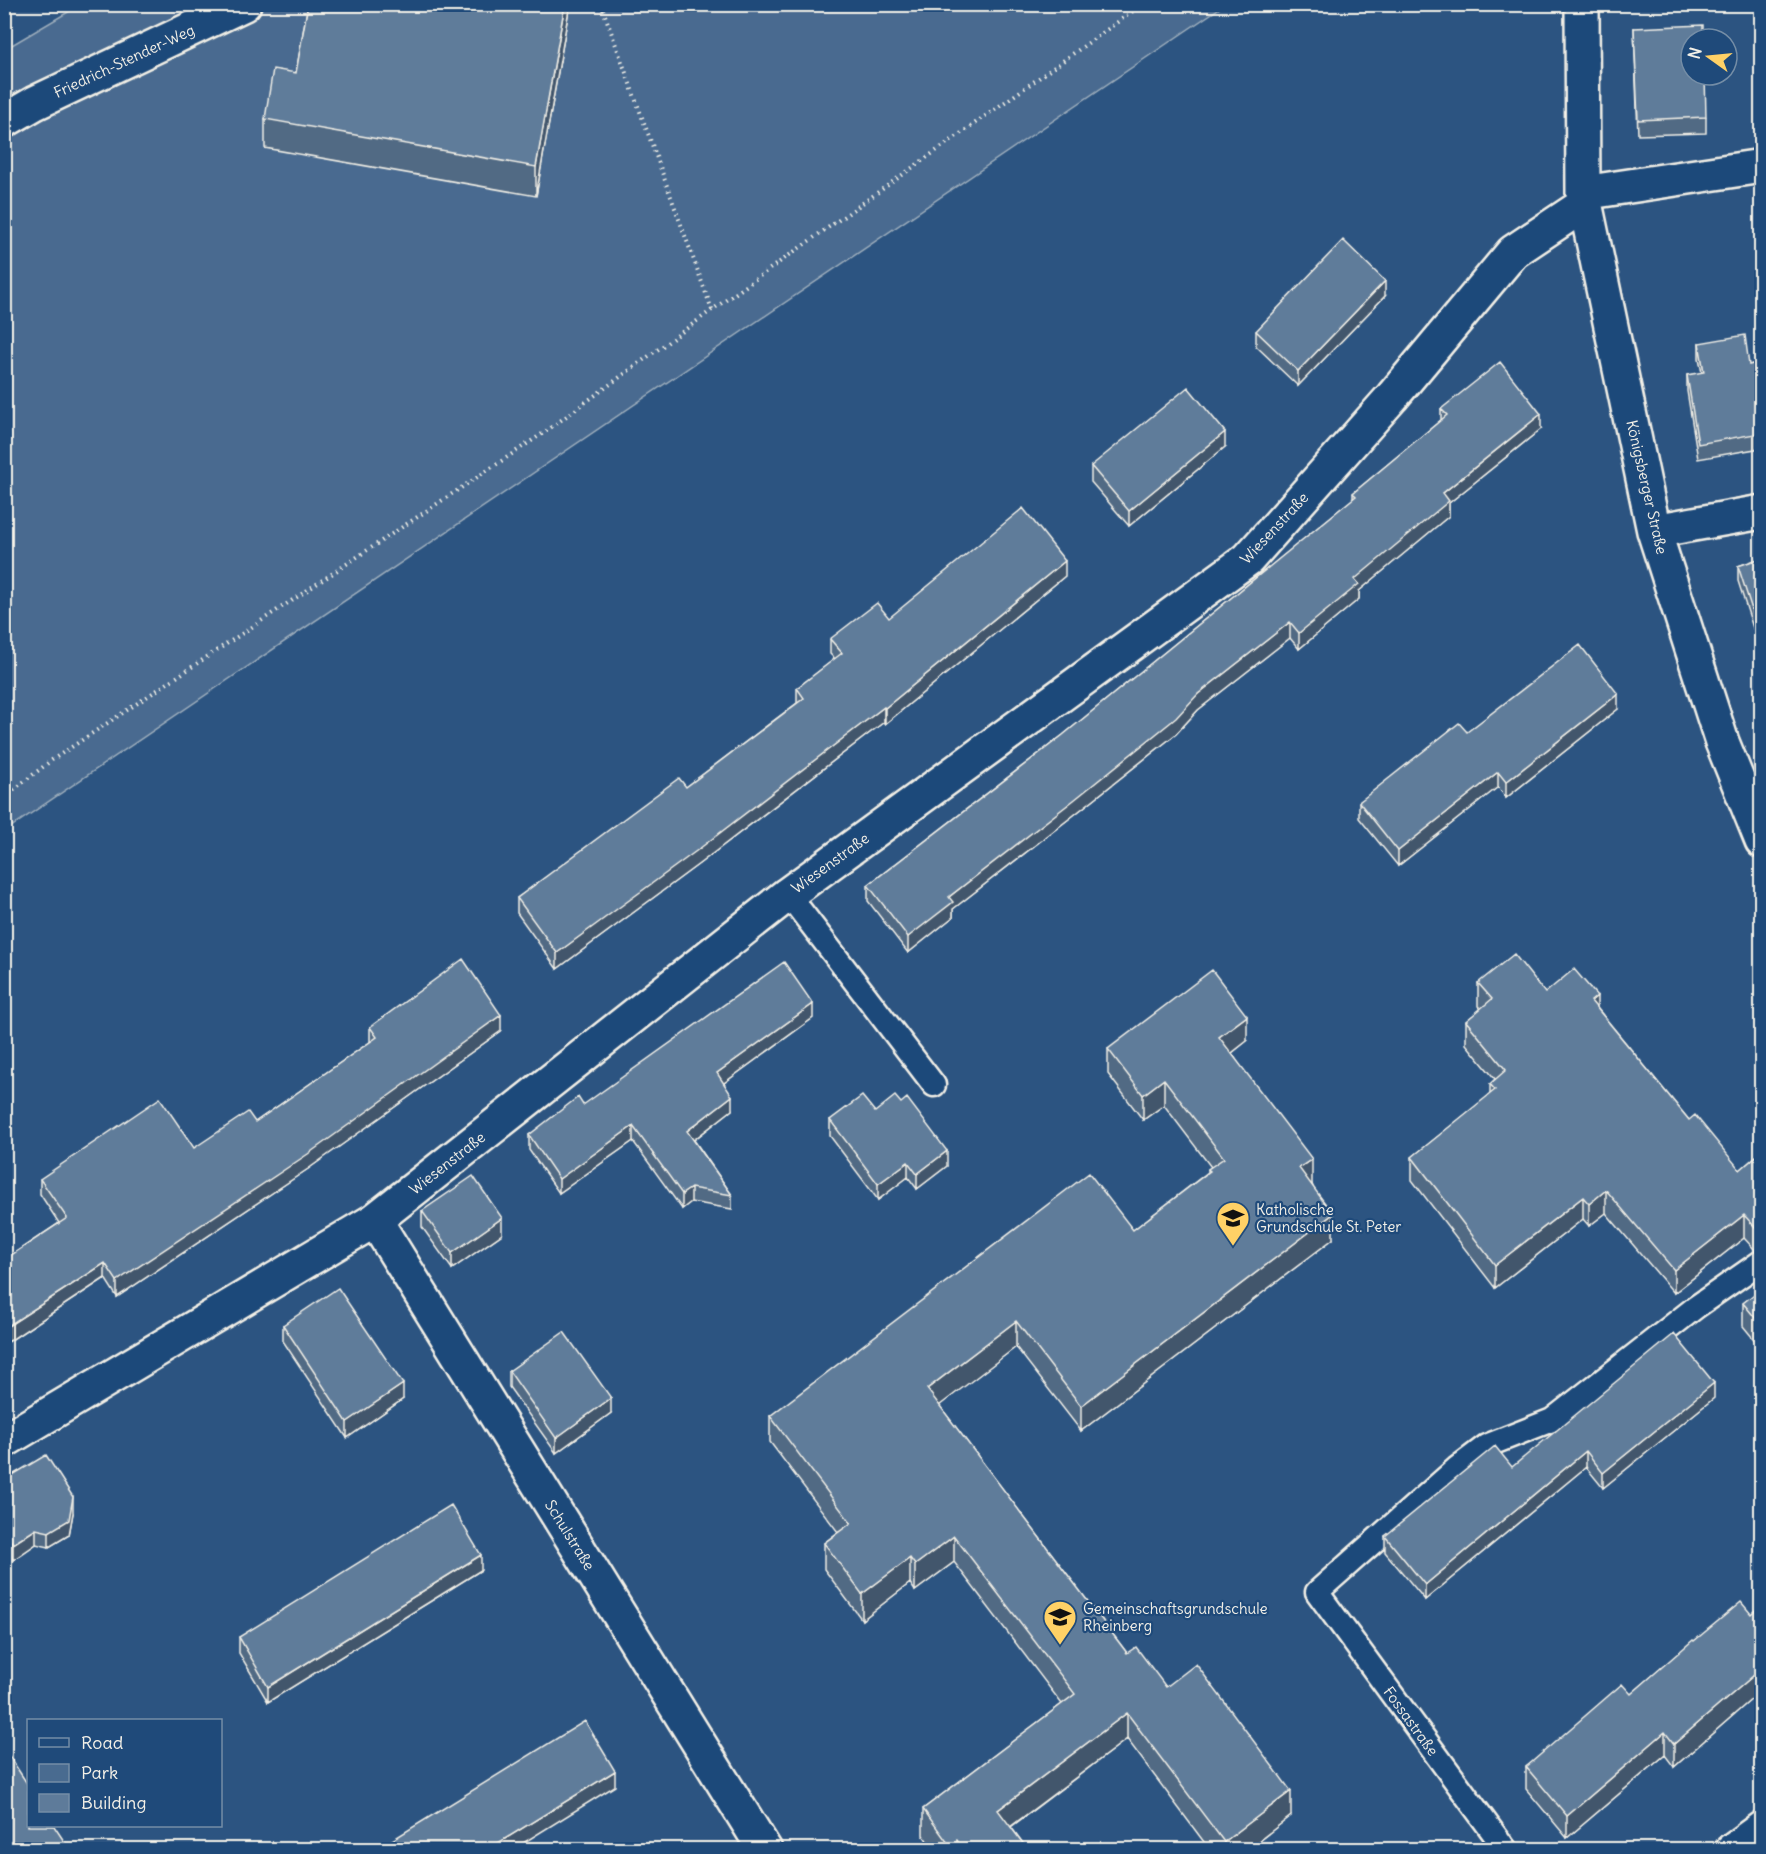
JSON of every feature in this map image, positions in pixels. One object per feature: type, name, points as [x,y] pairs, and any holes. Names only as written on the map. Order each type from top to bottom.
[{"type":"street","name":"Friedrich-Stender-Weg","points":[[4,121],[35,103],[244,4]]},
{"type":"street","name":"Königsberger Straße","points":[[1582,4],[1584,198],[1654,531],[1722,742],[1761,841]]},
{"type":"street","points":[[1584,198],[1761,165]]},
{"type":"street","name":"Wiesenstraße","points":[[4,1441],[375,1220],[788,894],[1248,559],[1392,397],[1513,252],[1584,198]]},
{"type":"street","points":[[1654,531],[1761,512]]},
{"type":"street","name":"Schulstraße","points":[[375,1220],[765,1850]]},
{"type":"street","points":[[1732,1850],[1761,1828]]},
{"type":"lane","points":[[788,894],[934,1085]]},
{"type":"lane","name":"Fossastraße","points":[[1506,1850],[1317,1592],[1479,1451],[1512,1434],[1552,1420],[1696,1307],[1761,1262]]},
{"type":"path","points":[[601,4],[712,310]]},
{"type":"path","points":[[4,797],[52,760],[542,434],[712,310],[1143,4]]},
{"type":"green space","points":[[80,5],[1224,5],[5,831],[5,49]]},
{"type":"building","points":[[308,4],[565,4],[536,167],[265,119],[273,69],[296,73]]},
{"type":"building","points":[[1703,25],[1703,27],[1679,27],[1679,87],[1705,87],[1706,117],[1638,120],[1634,28]]},
{"type":"building","points":[[1343,240],[1385,281],[1298,371],[1256,331]]},
{"type":"building","points":[[1745,335],[1749,365],[1761,362],[1761,401],[1756,402],[1761,433],[1698,444],[1687,375],[1704,372],[1699,343]]},
{"type":"building","points":[[1500,362],[1541,414],[1443,493],[1449,501],[1355,579],[1359,584],[1299,633],[1290,622],[1198,694],[1176,718],[949,897],[953,902],[908,937],[868,885],[1063,735],[1356,496],[1353,493],[1447,415],[1441,409]]},
{"type":"building","points":[[1188,387],[1225,432],[1129,511],[1091,466]]},
{"type":"building","points":[[1023,508],[1065,561],[885,708],[557,953],[517,898],[679,778],[686,787],[804,698],[797,688],[842,653],[830,639],[877,603],[889,618]]},
{"type":"building","points":[[1761,558],[1761,638],[1738,566]]},
{"type":"building","points":[[1580,645],[1618,694],[1506,782],[1498,772],[1398,851],[1359,802],[1459,723],[1467,732]]},
{"type":"building","points":[[1514,954],[1545,993],[1574,969],[1597,996],[1591,1001],[1689,1120],[1695,1115],[1740,1170],[1761,1152],[1761,1226],[1755,1227],[1744,1215],[1674,1270],[1606,1190],[1589,1204],[1583,1197],[1495,1265],[1412,1157],[1495,1090],[1490,1084],[1506,1070],[1466,1021],[1492,999],[1478,983]]},
{"type":"building","points":[[463,959],[501,1015],[308,1154],[117,1281],[105,1263],[8,1326],[7,1324],[4,1326],[4,1260],[67,1218],[40,1179],[160,1098],[194,1148],[248,1112],[255,1122],[377,1037],[370,1027]]},
{"type":"building","points":[[784,962],[813,1004],[717,1073],[732,1096],[687,1131],[732,1195],[691,1188],[682,1194],[633,1126],[559,1179],[529,1135],[578,1097],[583,1105]]},
{"type":"building","points":[[1212,970],[1247,1016],[1219,1037],[1312,1159],[1299,1168],[1333,1214],[1081,1406],[1016,1321],[927,1389],[1127,1653],[1136,1647],[1166,1687],[1196,1664],[1291,1791],[1224,1842],[1127,1713],[998,1810],[1028,1850],[964,1850],[957,1840],[955,1850],[953,1850],[923,1809],[1075,1694],[954,1536],[915,1565],[910,1558],[862,1594],[824,1543],[851,1523],[770,1416],[1089,1173],[1133,1230],[1224,1158],[1164,1079],[1143,1095],[1108,1049]]},
{"type":"building","points":[[862,1096],[875,1112],[895,1096],[901,1103],[907,1098],[947,1151],[917,1174],[908,1162],[878,1184],[830,1120]]},
{"type":"building","points":[[473,1176],[502,1218],[452,1253],[422,1211]]},
{"type":"building","points":[[338,1288],[403,1384],[347,1422],[283,1325]]},
{"type":"building","points":[[1761,1289],[1761,1325],[1743,1303]]},
{"type":"building","points":[[564,1332],[611,1398],[556,1438],[509,1371]]},
{"type":"building","points":[[1674,1334],[1714,1383],[1603,1473],[1586,1451],[1425,1585],[1385,1536],[1495,1446],[1512,1467]]},
{"type":"building","points":[[46,1455],[73,1497],[69,1520],[49,1532],[36,1529],[13,1544],[4,1531],[4,1480]]},
{"type":"building","points":[[451,1505],[481,1555],[268,1687],[239,1637]]},
{"type":"building","points":[[1741,1602],[1751,1614],[1761,1605],[1761,1669],[1674,1744],[1665,1732],[1567,1816],[1526,1767],[1622,1684],[1631,1694]]},
{"type":"building","points":[[585,1721],[615,1771],[487,1850],[376,1850]]},
{"type":"building","points":[[4,1748],[27,1783],[27,1827],[55,1827],[70,1850],[4,1850]]},
{"type":"place","name":"Katholische Grundschule St. Peter","points":[[1233,1247]]},
{"type":"place","name":"Gemeinschaftsgrundschule Rheinberg","points":[[1060,1646]]}]
